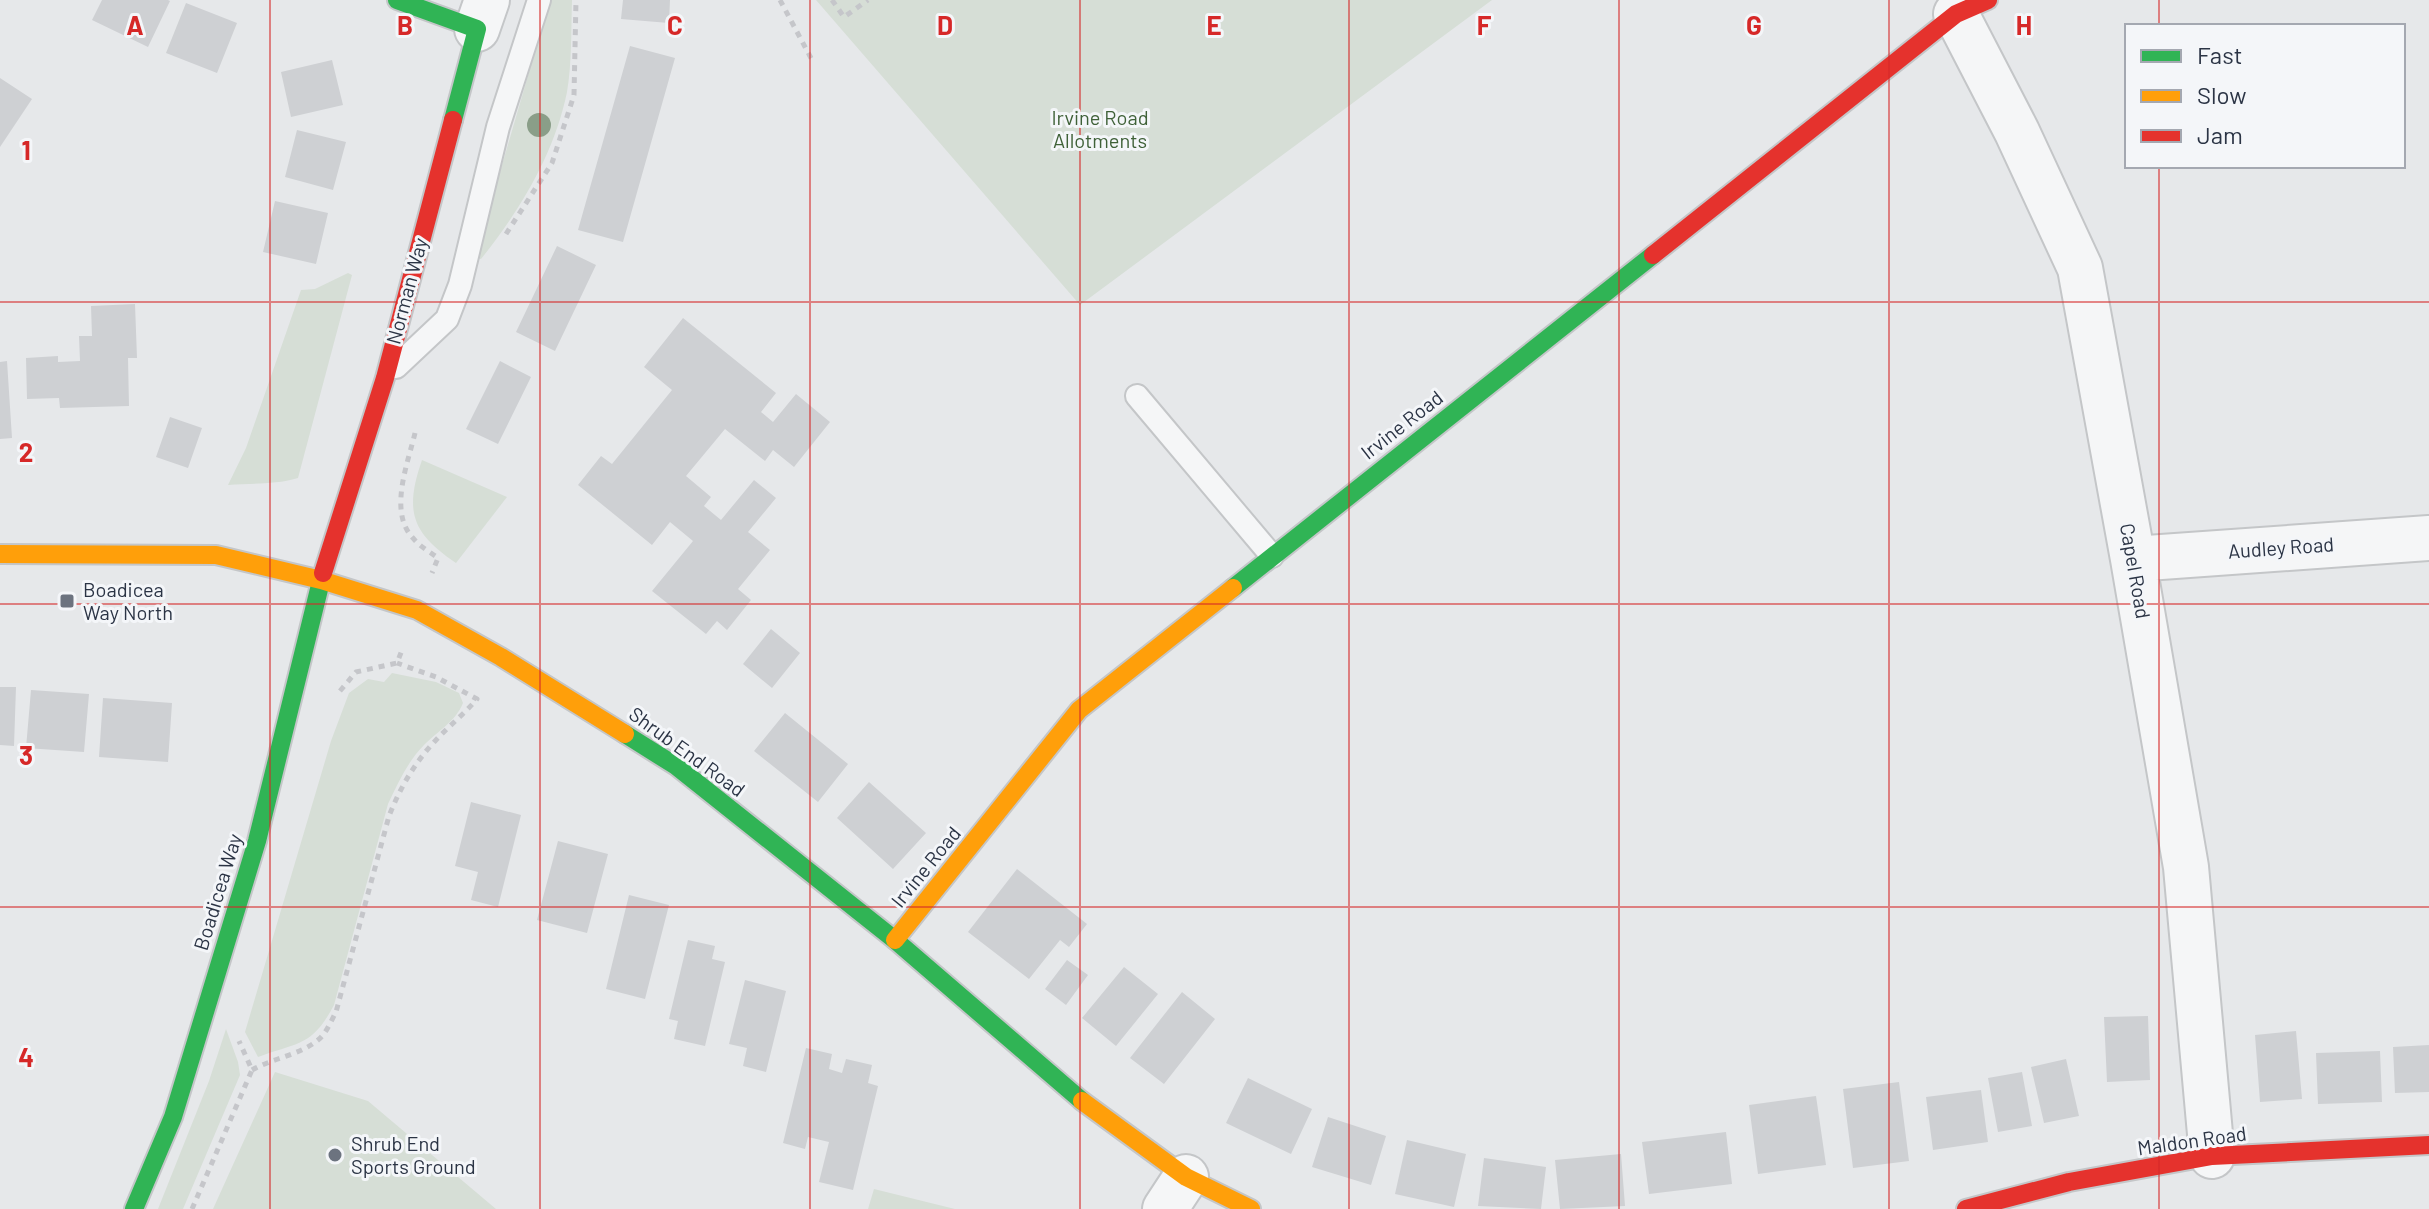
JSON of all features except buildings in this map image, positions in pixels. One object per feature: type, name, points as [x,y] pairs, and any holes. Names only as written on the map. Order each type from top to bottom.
[{"type":"street","points":[[397,0],[482,14]]},
{"type":"street","name":"Irvine Road","points":[[895,940],[1079,710],[1972,7]]},
{"type":"street","name":"Capel Road","points":[[1972,7],[2017,132],[2080,268],[2186,867],[2212,1156]]},
{"type":"street","name":"Norman Way","points":[[321,580],[385,378],[482,14]]},
{"type":"street","name":"Audley Road","points":[[2133,559],[2429,538]]},
{"type":"street","name":"Shrub End Road","points":[[0,554],[216,555],[321,580],[417,610],[501,657],[676,766],[895,940],[1084,1103],[1175,1193],[1251,1209]]},
{"type":"street","name":"Boadicea Way","points":[[134,1209],[173,1117],[257,841],[321,580]]},
{"type":"street","name":"Maldon Road","points":[[1966,1209],[2069,1182],[2212,1156],[2429,1145]]},
{"type":"lane","points":[[385,378],[447,319],[460,285],[498,127],[539,0]]},
{"type":"lane","points":[[1137,396],[1272,556]]},
{"type":"path","points":[[460,285],[490,257],[552,163],[574,95],[576,0]]},
{"type":"path","points":[[780,0],[812,60]]},
{"type":"path","points":[[832,0],[844,17],[868,0]]},
{"type":"path","points":[[416,429],[402,488],[402,516],[411,537],[438,558],[417,610]]},
{"type":"path","points":[[252,1070],[270,1060],[300,1051],[320,1039],[336,1012],[398,793],[412,769],[436,740],[477,699],[436,677],[397,663]]},
{"type":"green space","points":[[550,0],[572,0],[570,69],[561,115],[554,138],[522,201],[481,259],[475,258]]},
{"type":"green space","name":"Irvine Road Allotments","points":[[816,0],[1492,0],[1080,305]]},
{"type":"green space","points":[[348,273],[352,275],[298,478],[228,485],[246,448],[301,290],[315,289]]},
{"type":"green space","points":[[422,460],[507,497],[456,563],[430,542],[416,520],[414,494]]},
{"type":"green space","points":[[392,673],[436,682],[459,693],[463,703],[451,721],[413,758],[388,804],[334,1005],[326,1019],[303,1041],[258,1057],[245,1032],[331,741],[349,693],[368,679],[384,682]]},
{"type":"green space","points":[[226,1029],[240,1075],[183,1209],[158,1209],[209,1081]]},
{"type":"green space","name":"Shrub End Sports Ground","points":[[275,1072],[368,1101],[496,1209],[213,1209]]},
{"type":"green space","points":[[874,1189],[955,1209],[868,1209]]},
{"type":"traffic: fast","points":[[397,0],[477,29],[453,120]]},
{"type":"traffic: fast","points":[[1233,588],[1653,255]]},
{"type":"traffic: fast","points":[[134,1209],[173,1117],[257,841],[323,573]]},
{"type":"traffic: fast","points":[[625,734],[676,766],[895,940],[1082,1101]]},
{"type":"traffic: slow","points":[[0,554],[216,555],[321,580],[417,610],[501,657],[625,734]]},
{"type":"traffic: slow","points":[[895,940],[1079,710],[1233,588]]},
{"type":"traffic: slow","points":[[1082,1101],[1186,1177],[1251,1209]]},
{"type":"traffic: jam","points":[[1653,255],[1956,14],[1988,0]]},
{"type":"traffic: jam","points":[[323,573],[385,378],[453,120]]},
{"type":"traffic: jam","points":[[1966,1209],[2069,1182],[2212,1156],[2429,1145]]},
{"type":"place","name":"Boadicea Way North","points":[[67,601]]},
{"type":"place","name":"Shrub End Sports Ground","points":[[335,1155]]}]
